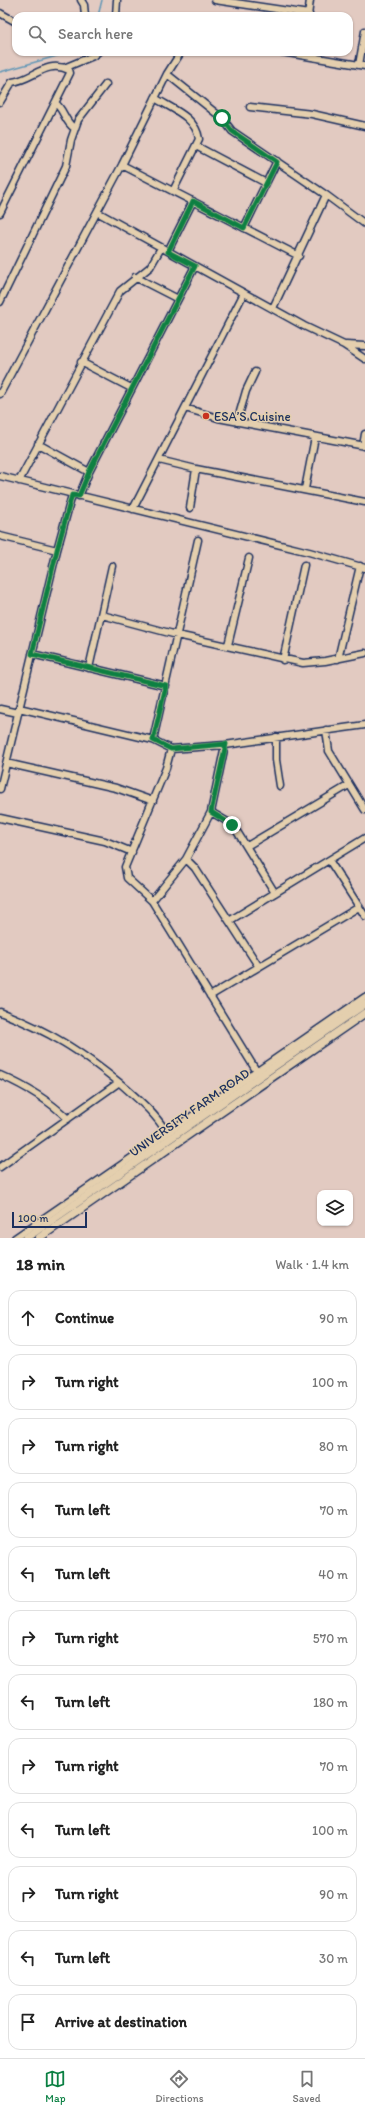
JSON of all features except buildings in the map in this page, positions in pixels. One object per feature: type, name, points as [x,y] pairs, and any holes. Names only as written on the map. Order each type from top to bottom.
[{"type":"street","points":[[80,0],[84,5],[85,12]]},
{"type":"street","points":[[116,12],[117,0]]},
{"type":"street","points":[[215,0],[289,12]]},
{"type":"street","points":[[308,12],[310,0]]},
{"type":"street","points":[[0,13],[12,20]]},
{"type":"street","points":[[317,56],[362,65],[365,31]]},
{"type":"street","points":[[0,102],[12,82],[24,80],[34,72],[42,69],[64,68],[93,56]]},
{"type":"street","points":[[0,394],[97,212],[167,74],[178,56]]},
{"type":"street","points":[[0,214],[70,73],[64,68]]},
{"type":"street","points":[[167,74],[222,118],[232,131],[326,195],[365,224]]},
{"type":"street","points":[[0,302],[66,166],[74,128],[84,111],[106,84]]},
{"type":"street","points":[[155,98],[190,120],[195,125],[199,139],[173,191]]},
{"type":"street","points":[[55,103],[62,110],[66,120],[74,128]]},
{"type":"street","points":[[250,107],[312,114],[365,126]]},
{"type":"street","points":[[196,146],[266,183]]},
{"type":"street","points":[[244,228],[277,162]]},
{"type":"street","points":[[122,164],[299,256]]},
{"type":"street","points":[[273,308],[299,256],[326,195]]},
{"type":"street","points":[[168,252],[193,201]]},
{"type":"street","points":[[97,212],[244,293],[344,345],[365,359]]},
{"type":"street","points":[[19,481],[120,291],[135,277],[150,267],[161,248]]},
{"type":"street","points":[[0,789],[57,550],[76,496],[195,266]]},
{"type":"street","points":[[135,277],[178,299]]},
{"type":"street","points":[[133,509],[244,293]]},
{"type":"street","points":[[344,345],[365,346]]},
{"type":"street","points":[[82,362],[131,388]]},
{"type":"street","points":[[237,422],[246,391],[255,372]]},
{"type":"street","points":[[184,408],[237,422],[364,446],[365,434]]},
{"type":"street","points":[[305,489],[315,437]]},
{"type":"street","points":[[38,444],[89,472]]},
{"type":"street","points":[[159,460],[196,470],[305,489],[365,502]]},
{"type":"street","points":[[190,508],[196,470]]},
{"type":"street","points":[[0,476],[76,496],[309,552],[362,567],[338,659]]},
{"type":"street","points":[[0,536],[57,550]]},
{"type":"street","points":[[153,740],[198,540]]},
{"type":"street","points":[[228,645],[249,558]]},
{"type":"street","points":[[282,660],[304,565]]},
{"type":"street","points":[[89,668],[112,566]]},
{"type":"street","points":[[102,615],[177,635],[228,645],[282,660],[302,663],[338,659],[365,653]]},
{"type":"street","points":[[32,654],[166,686]]},
{"type":"street","points":[[0,709],[18,711],[153,740],[171,749],[226,744],[365,725]]},
{"type":"street","points":[[326,730],[329,751],[365,810]]},
{"type":"street","points":[[276,737],[276,760],[280,786]]},
{"type":"street","points":[[152,901],[186,859],[211,812],[226,744]]},
{"type":"street","points":[[171,749],[166,768],[125,867],[127,878],[152,901],[257,1072]]},
{"type":"street","points":[[6,763],[116,788],[153,801]]},
{"type":"street","points":[[247,846],[349,785]]},
{"type":"street","points":[[211,812],[232,825],[247,846],[275,893]]},
{"type":"street","points":[[0,818],[105,841],[132,852]]},
{"type":"street","points":[[229,922],[365,838]]},
{"type":"street","points":[[186,859],[195,868],[259,967]]},
{"type":"street","points":[[328,860],[365,916]]},
{"type":"street","points":[[210,996],[359,907]]},
{"type":"street","points":[[15,1238],[365,997]]},
{"type":"street","name":"UNIVERSITY FARM ROAD","points":[[26,1238],[365,1004]]},
{"type":"street","points":[[0,1012],[58,1038],[98,1065],[152,1111],[167,1133]]},
{"type":"street","name":"UNIVERSITY FARM ROAD","points":[[39,1238],[365,1013]]},
{"type":"street","points":[[0,1075],[40,1096],[55,1106],[68,1119]]},
{"type":"street","points":[[1,1165],[68,1119],[118,1082]]},
{"type":"waterway","points":[[99,12],[102,0]]},
{"type":"waterway","points":[[0,72],[57,56]]},
{"type":"place","name":"ESA’S Cuisine","points":[[206,416]]},
{"type":"route","points":[[222,118],[229,129],[237,136],[277,162],[244,228],[193,201],[168,252],[195,266],[162,326],[89,472],[79,496],[72,495],[32,654],[166,686],[153,740],[171,749],[226,744],[211,812],[232,825]]}]
